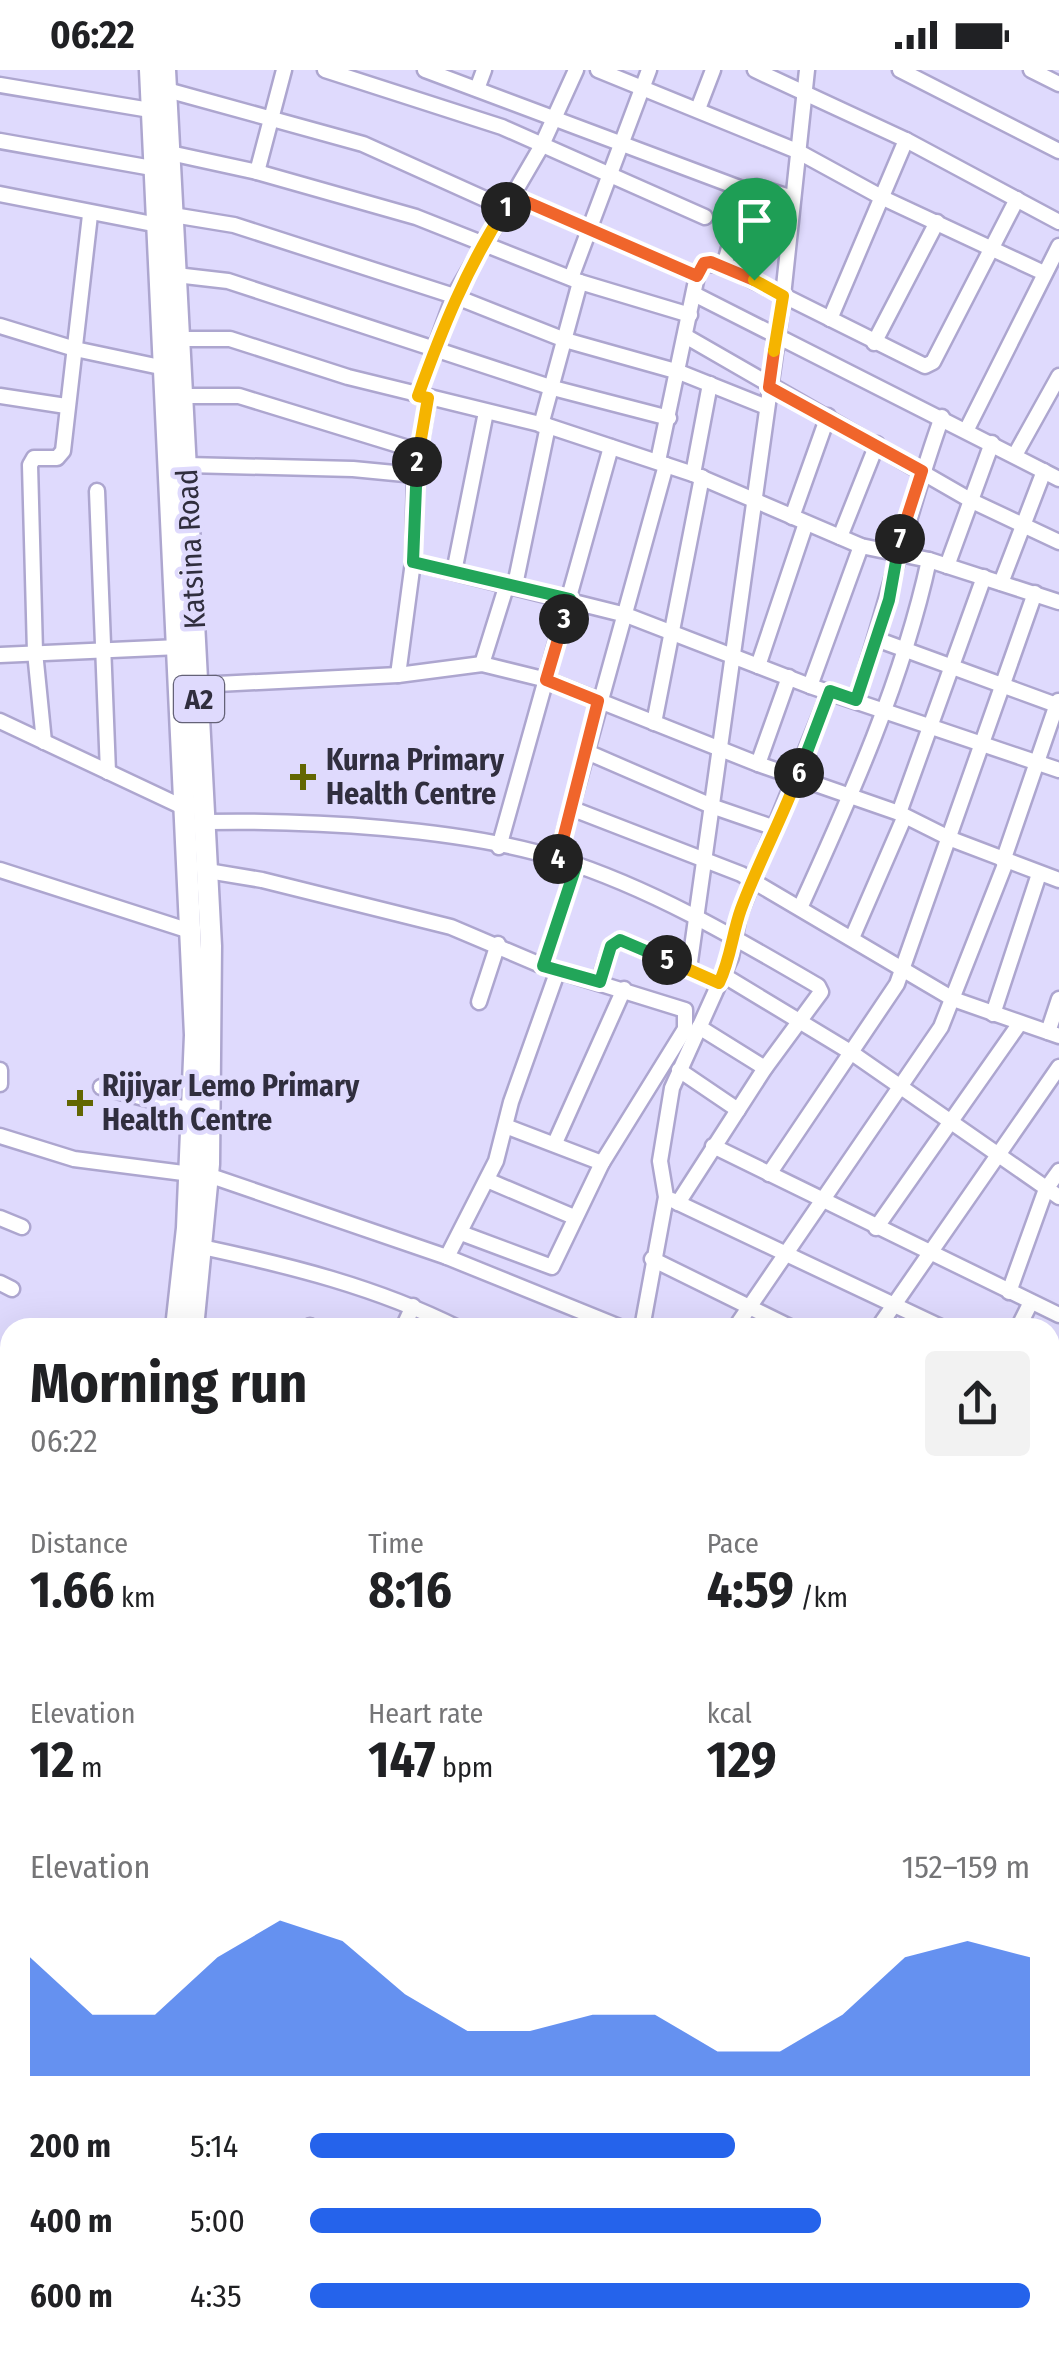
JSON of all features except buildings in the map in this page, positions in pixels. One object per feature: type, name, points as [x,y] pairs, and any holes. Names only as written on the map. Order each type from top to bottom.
[{"type":"highway","name":"Katsina Road","points":[[150,70],[152,168],[176,274],[208,871],[212,1032],[199,1175],[178,1318]]},
{"type":"highway","name":"Katsina Road","points":[[166,80],[170,153],[165,220],[165,368],[193,932],[194,1111],[202,1246],[194,1318]]},
{"type":"street","points":[[257,172],[284,70]]},
{"type":"street","points":[[325,70],[502,126],[608,177],[705,217]]},
{"type":"street","points":[[427,70],[745,190],[756,188],[793,198]]},
{"type":"street","points":[[476,90],[484,70]]},
{"type":"street","points":[[398,675],[413,562],[415,475],[423,397],[435,348],[454,296],[541,146],[576,70]]},
{"type":"street","points":[[600,70],[797,151],[883,198],[1044,273]]},
{"type":"street","points":[[482,664],[511,584],[588,231],[649,70]]},
{"type":"street","points":[[698,109],[712,70]]},
{"type":"street","points":[[755,70],[906,140],[1059,222]]},
{"type":"street","points":[[689,969],[714,808],[764,406],[783,296],[806,70]]},
{"type":"street","points":[[900,70],[1059,152]]},
{"type":"street","points":[[1031,70],[1059,84]]},
{"type":"street","points":[[166,80],[405,160],[697,276]]},
{"type":"street","points":[[0,85],[150,110]]},
{"type":"street","points":[[830,320],[906,140]]},
{"type":"street","points":[[0,141],[152,168]]},
{"type":"street","points":[[170,153],[257,172],[416,217],[575,280],[690,316]]},
{"type":"street","points":[[724,266],[745,190]]},
{"type":"street","points":[[0,194],[90,215],[234,225],[454,296],[564,340],[679,372],[764,406]]},
{"type":"street","points":[[557,859],[598,701],[626,614],[662,463],[697,276],[704,263],[724,266],[874,343],[930,365],[1017,199]]},
{"type":"street","points":[[44,742],[34,652],[30,465],[34,458],[61,456],[90,215]]},
{"type":"street","points":[[874,343],[937,222]]},
{"type":"street","points":[[967,429],[1059,246]]},
{"type":"street","points":[[176,274],[228,280],[553,388],[670,418]]},
{"type":"street","points":[[694,294],[1059,478]]},
{"type":"street","points":[[0,326],[75,349],[165,368]]},
{"type":"street","points":[[687,338],[972,501],[1059,542]]},
{"type":"street","points":[[179,339],[230,339],[423,397],[544,425],[697,475],[861,546],[930,560],[1059,602]]},
{"type":"street","points":[[1015,455],[1059,376]]},
{"type":"street","points":[[654,722],[710,384]]},
{"type":"street","points":[[0,396],[66,406]]},
{"type":"street","points":[[182,396],[239,396],[418,451]]},
{"type":"street","points":[[454,572],[486,412]]},
{"type":"street","points":[[758,666],[828,416]]},
{"type":"street","points":[[856,700],[889,600],[896,551],[942,417]]},
{"type":"street","points":[[947,566],[992,443]]},
{"type":"street","points":[[840,537],[877,444]]},
{"type":"street","points":[[499,847],[610,446]]},
{"type":"street","points":[[187,465],[353,469],[415,475]]},
{"type":"street","points":[[1001,582],[1044,471]]},
{"type":"street","points":[[97,491],[108,772]]},
{"type":"street","points":[[810,686],[861,546]]},
{"type":"street","points":[[800,908],[851,795],[904,651],[930,560]]},
{"type":"street","points":[[413,562],[626,614],[810,686],[1059,770]]},
{"type":"street","points":[[852,938],[902,816],[984,577]]},
{"type":"street","points":[[769,1174],[852,1053],[902,971],[1036,593]]},
{"type":"street","points":[[742,1318],[899,1085],[930,1046],[953,999],[1058,703],[1003,688],[876,638]]},
{"type":"street","points":[[0,655],[179,647]]},
{"type":"street","points":[[198,685],[398,675],[482,664],[546,680],[758,764],[851,795],[1004,861],[1058,877]]},
{"type":"street","points":[[758,764],[788,676]]},
{"type":"street","points":[[830,691],[751,883],[721,979],[679,1070],[660,1161],[672,1200],[922,1318]]},
{"type":"street","points":[[0,721],[187,809]]},
{"type":"street","points":[[586,752],[714,808],[775,828]]},
{"type":"street","points":[[573,809],[741,874],[953,999],[1053,1034],[1059,999]]},
{"type":"street","points":[[205,822],[276,822],[388,831],[557,859],[734,935],[820,988],[672,1200],[652,1259],[643,1318]]},
{"type":"street","points":[[448,1257],[487,1180],[508,1127],[511,1102],[576,866]]},
{"type":"street","points":[[0,870],[193,932]]},
{"type":"street","points":[[208,871],[262,880],[452,926],[550,968],[676,1004],[688,1017],[681,1038],[602,1163],[548,1268],[460,1233]]},
{"type":"street","points":[[993,1014],[1039,874]]},
{"type":"street","points":[[600,982],[611,946],[620,940],[721,979],[852,1053],[1053,1193]]},
{"type":"street","points":[[479,1002],[498,944]]},
{"type":"street","points":[[556,1143],[624,990]]},
{"type":"street","points":[[876,1228],[1020,1022]]},
{"type":"street","points":[[699,1027],[765,1068]]},
{"type":"street","points":[[885,1318],[1059,1067]]},
{"type":"street","points":[[0,1070],[0,1084]]},
{"type":"street","points":[[679,1070],[738,1110]]},
{"type":"street","points":[[101,1087],[194,1111]]},
{"type":"street","points":[[508,1127],[602,1163]]},
{"type":"street","points":[[0,1136],[74,1158],[199,1175],[448,1257],[597,1318]]},
{"type":"street","points":[[713,1146],[1059,1315]]},
{"type":"street","points":[[1009,1292],[1059,1171]]},
{"type":"street","points":[[487,1180],[574,1217]]},
{"type":"street","points":[[0,1218],[22,1227]]},
{"type":"street","points":[[202,1246],[322,1274],[438,1318]]},
{"type":"street","points":[[652,1259],[773,1318]]},
{"type":"street","points":[[1023,1318],[1030,1302]]},
{"type":"street","points":[[408,1318],[414,1306]]},
{"type":"place","name":"Kurna Primary Health Centre","points":[[303,777]]},
{"type":"place","name":"Rijiyar Lemo Primary Health Centre","points":[[80,1103]]},
{"type":"route","points":[[513,196],[697,276],[704,263],[711,262],[754,280],[783,296],[769,387],[922,471],[896,551],[884,618],[856,700],[830,691],[751,883],[739,915],[731,957],[719,983],[620,940],[611,946],[600,982],[543,966],[576,866],[557,859],[598,701],[546,680],[570,599],[413,562],[415,475],[428,398],[418,396],[454,296],[513,196]]}]
